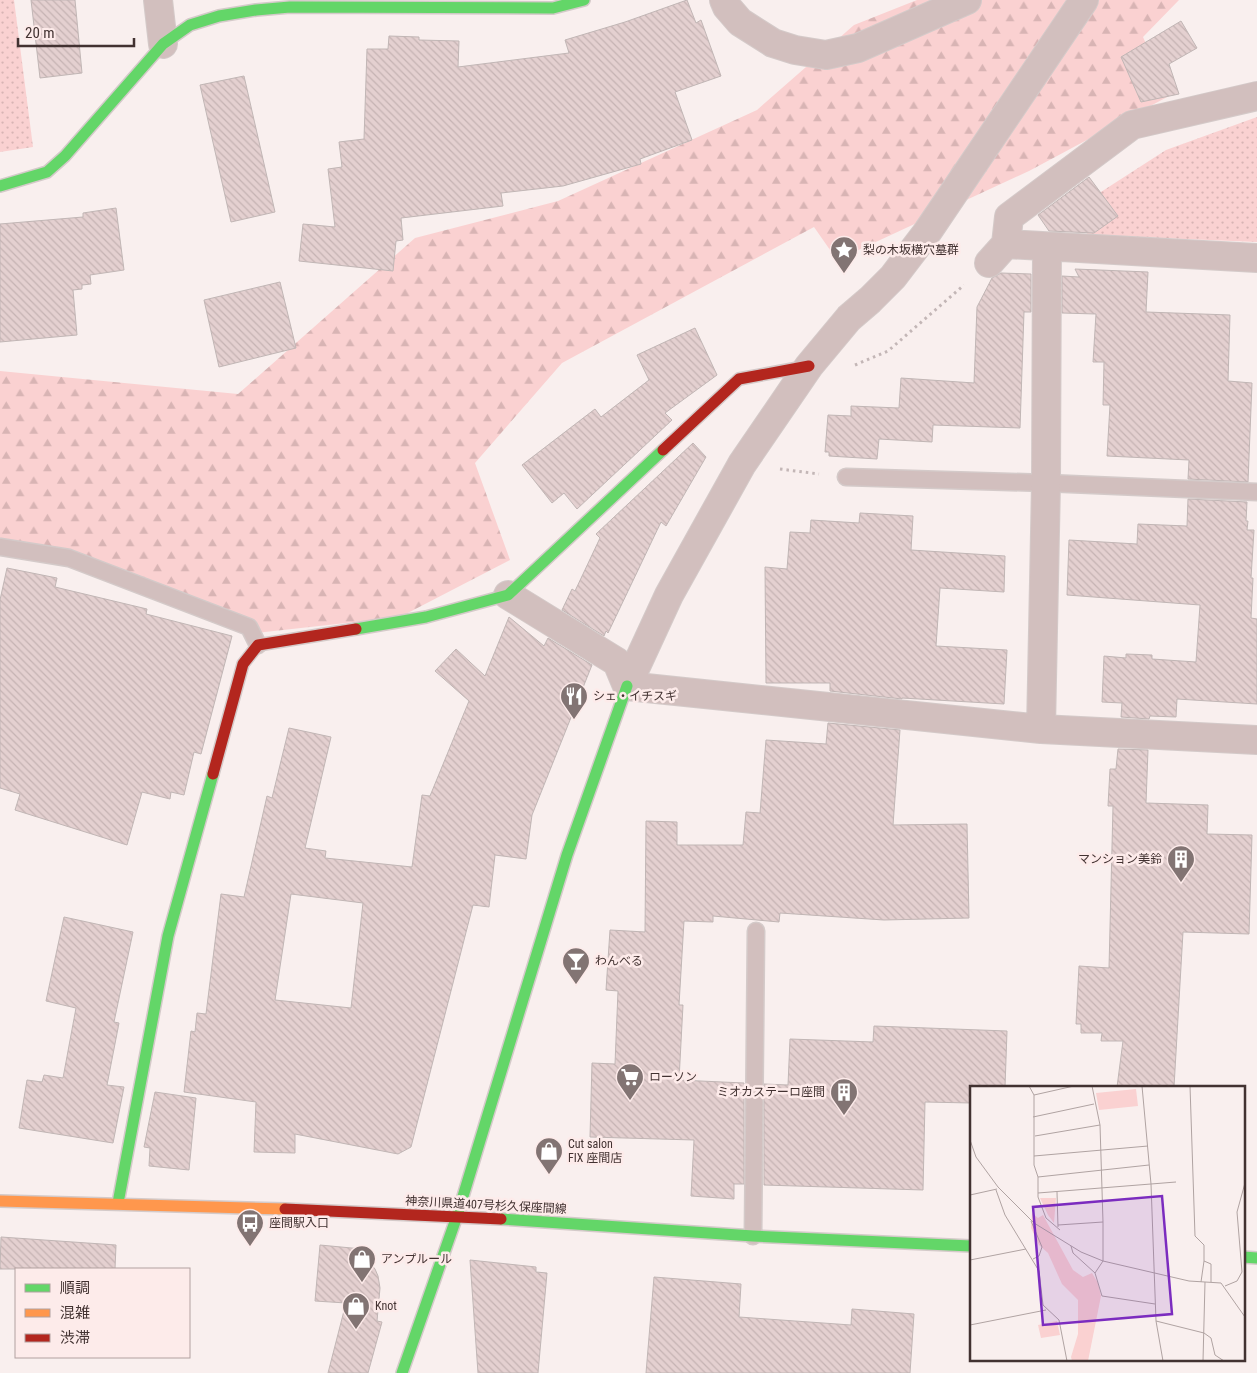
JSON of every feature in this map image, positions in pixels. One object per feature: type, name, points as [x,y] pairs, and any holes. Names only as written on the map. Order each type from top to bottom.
[{"type":"street","points":[[158,0],[163,44]]},
{"type":"street","points":[[0,186],[46,172],[66,156],[163,44],[190,25],[219,16],[290,7],[545,8],[584,0]]},
{"type":"street","points":[[724,0],[727,7],[740,22],[773,43],[795,50],[826,55],[858,48],[967,0]]},
{"type":"street","points":[[402,1373],[457,1216],[567,855],[627,686],[669,595],[742,464],[809,366],[849,318],[893,277],[928,231],[1084,0]]},
{"type":"street","points":[[1257,96],[1132,125],[1009,217],[997,254],[1047,247],[1257,258]]},
{"type":"street","points":[[1041,729],[1046,483],[1047,247]]},
{"type":"street","points":[[118,1203],[168,936],[244,664],[258,645],[426,617],[508,595],[739,379],[809,366]]},
{"type":"street","points":[[508,595],[617,662],[627,686]]},
{"type":"street","points":[[627,686],[1041,729],[1257,740]]},
{"type":"street","name":"神奈川県道407号杉久保座間線","points":[[0,1201],[256,1207],[457,1216],[753,1236],[970,1246]]},
{"type":"street","points":[[1244,1257],[1257,1258]]},
{"type":"lane","points":[[846,477],[1257,492]]},
{"type":"lane","points":[[0,547],[69,558],[249,627],[258,645]]},
{"type":"lane","points":[[753,1236],[756,931]]},
{"type":"path","points":[[809,366],[827,368],[858,364],[888,351],[997,254]]},
{"type":"path","points":[[742,464],[846,477]]},
{"type":"green space","points":[[0,0],[14,0],[33,147],[0,152]]},
{"type":"green space","points":[[917,0],[1179,0],[1143,37],[1169,96],[1029,171],[837,260],[814,227],[562,363],[475,463],[510,560],[400,617],[256,633],[75,565],[0,550],[0,371],[238,394],[415,238],[558,201],[757,110],[854,25]]},
{"type":"green space","points":[[1257,117],[1257,242],[1088,235],[1073,210],[1166,150]]},
{"type":"building","points":[[31,0],[75,0],[82,73],[40,78]]},
{"type":"building","points":[[687,0],[696,23],[701,20],[721,76],[675,92],[692,140],[640,159],[641,164],[563,186],[501,193],[503,206],[401,218],[403,240],[396,241],[393,271],[299,261],[303,224],[335,227],[328,169],[342,167],[339,142],[364,139],[367,49],[388,49],[389,36],[419,37],[419,40],[459,41],[458,67],[569,53],[565,40],[625,22]]},
{"type":"building","points":[[1181,21],[1197,48],[1169,64],[1179,94],[1141,102],[1121,57]]},
{"type":"building","points":[[244,76],[275,212],[231,222],[200,85]]},
{"type":"building","points":[[1089,177],[1118,216],[1094,233],[1049,231],[1038,215]]},
{"type":"building","points":[[116,208],[124,270],[90,275],[91,284],[82,285],[82,289],[73,290],[77,335],[0,342],[0,224],[83,217],[83,213]]},
{"type":"building","points":[[1075,269],[1148,272],[1146,312],[1230,315],[1228,381],[1252,383],[1248,482],[1188,479],[1189,460],[1107,456],[1110,405],[1103,405],[1104,362],[1093,362],[1096,314],[1062,313],[1062,276],[1079,277]]},
{"type":"building","points":[[1001,273],[1031,274],[1031,312],[1024,312],[1020,428],[933,425],[932,442],[879,439],[877,459],[829,456],[829,452],[825,452],[828,415],[851,416],[851,406],[899,408],[901,378],[974,383],[977,307],[992,278]]},
{"type":"building","points":[[280,282],[296,348],[219,367],[204,300]]},
{"type":"building","points":[[695,328],[717,375],[665,413],[672,420],[577,509],[564,493],[552,503],[522,465],[595,409],[601,417],[649,380],[637,355]]},
{"type":"building","points":[[693,443],[706,457],[666,526],[661,522],[608,633],[606,631],[604,636],[562,610],[572,589],[575,591],[600,538],[596,534]]},
{"type":"building","points":[[1188,499],[1247,502],[1247,530],[1254,530],[1251,618],[1257,619],[1257,704],[1177,699],[1176,717],[1150,716],[1149,719],[1121,717],[1122,703],[1102,702],[1104,656],[1126,658],[1126,654],[1152,655],[1152,659],[1196,662],[1200,605],[1067,595],[1069,540],[1137,544],[1138,524],[1187,526]]},
{"type":"building","points":[[860,513],[913,516],[911,550],[1005,556],[1004,592],[940,588],[936,646],[1007,650],[1004,704],[902,699],[830,691],[830,683],[766,683],[765,567],[787,569],[790,532],[810,533],[811,520],[859,523]]},
{"type":"building","points":[[7,568],[57,578],[55,587],[147,609],[146,614],[232,636],[201,754],[194,752],[184,795],[171,792],[170,799],[142,792],[127,845],[15,810],[20,794],[0,788],[0,600]]},
{"type":"building","points":[[509,617],[544,646],[548,638],[592,665],[532,815],[526,859],[495,855],[489,907],[473,905],[411,1147],[398,1154],[295,1134],[295,1153],[254,1152],[256,1102],[184,1092],[191,1031],[195,1032],[197,1013],[206,1014],[221,894],[244,897],[267,796],[272,798],[289,728],[331,737],[305,848],[326,851],[325,858],[412,867],[422,795],[430,796],[469,701],[435,671],[456,649],[485,676]],"holes":[[[291,894],[363,903],[351,1008],[275,1000]]]},
{"type":"building","points":[[828,723],[900,730],[893,825],[967,824],[969,918],[884,920],[780,913],[779,922],[713,916],[713,922],[684,921],[679,1005],[683,1005],[679,1080],[744,1083],[744,1184],[734,1184],[734,1199],[691,1196],[694,1140],[590,1137],[592,1063],[615,1064],[618,991],[606,990],[610,930],[645,932],[646,821],[677,822],[677,845],[743,845],[746,812],[760,813],[766,740],[826,744]]},
{"type":"building","points":[[1118,749],[1148,750],[1146,803],[1208,805],[1207,834],[1252,835],[1249,934],[1183,932],[1174,1086],[1117,1086],[1123,1041],[1101,1041],[1102,1033],[1081,1033],[1081,1024],[1076,1024],[1079,966],[1109,968],[1113,806],[1108,806],[1110,769],[1116,769]]},
{"type":"building","points":[[64,917],[133,932],[114,1022],[119,1023],[107,1085],[124,1087],[113,1143],[19,1128],[27,1080],[42,1082],[44,1075],[63,1078],[76,1008],[46,1001]]},
{"type":"building","name":"ミオカステーロ座間","points":[[874,1026],[1007,1031],[1005,1086],[970,1086],[970,1103],[925,1102],[923,1190],[764,1185],[764,1084],[788,1085],[790,1039],[873,1042]]},
{"type":"building","points":[[155,1092],[196,1098],[189,1170],[149,1166],[150,1148],[144,1147]]},
{"type":"building","points":[[1,1237],[116,1245],[115,1268],[0,1269]]},
{"type":"building","points":[[320,1245],[362,1249],[378,1276],[380,1288],[377,1321],[382,1322],[368,1373],[328,1373],[346,1303],[315,1301]]},
{"type":"building","points":[[470,1260],[536,1267],[536,1272],[547,1273],[538,1373],[478,1373]]},
{"type":"building","points":[[654,1277],[741,1284],[739,1317],[851,1325],[852,1309],[914,1314],[910,1373],[646,1373]]},
{"type":"traffic: fast","points":[[0,186],[47,172],[65,156],[163,44],[190,25],[219,16],[290,7],[553,8],[584,0]]},
{"type":"traffic: fast","points":[[356,629],[426,617],[508,595],[663,450]]},
{"type":"traffic: fast","points":[[402,1373],[457,1216],[567,855],[627,686]]},
{"type":"traffic: fast","points":[[118,1203],[168,936],[213,774]]},
{"type":"traffic: fast","points":[[501,1219],[753,1236],[970,1246]]},
{"type":"traffic: fast","points":[[1244,1257],[1257,1258]]},
{"type":"traffic: slow","points":[[0,1201],[285,1209]]},
{"type":"traffic: jam","points":[[663,450],[739,379],[809,366]]},
{"type":"traffic: jam","points":[[213,774],[243,664],[258,645],[356,629]]},
{"type":"traffic: jam","points":[[285,1209],[501,1219]]},
{"type":"place","name":"梨の木坂横穴墓群","points":[[844,274]]},
{"type":"place","name":"シェ・イチスギ","points":[[574,720]]},
{"type":"place","name":"マンション美鈴","points":[[1181,883]]},
{"type":"place","name":"わんべる","points":[[576,985]]},
{"type":"place","name":"ローソン","points":[[630,1101]]},
{"type":"place","name":"ミオカステーロ座間","points":[[844,1116]]},
{"type":"place","name":"Cut salon FIX 座間店","points":[[549,1175]]},
{"type":"place","name":"座間駅入口","points":[[250,1247]]},
{"type":"place","name":"アンプルール","points":[[362,1283]]},
{"type":"place","name":"Knot","points":[[356,1330]]}]
